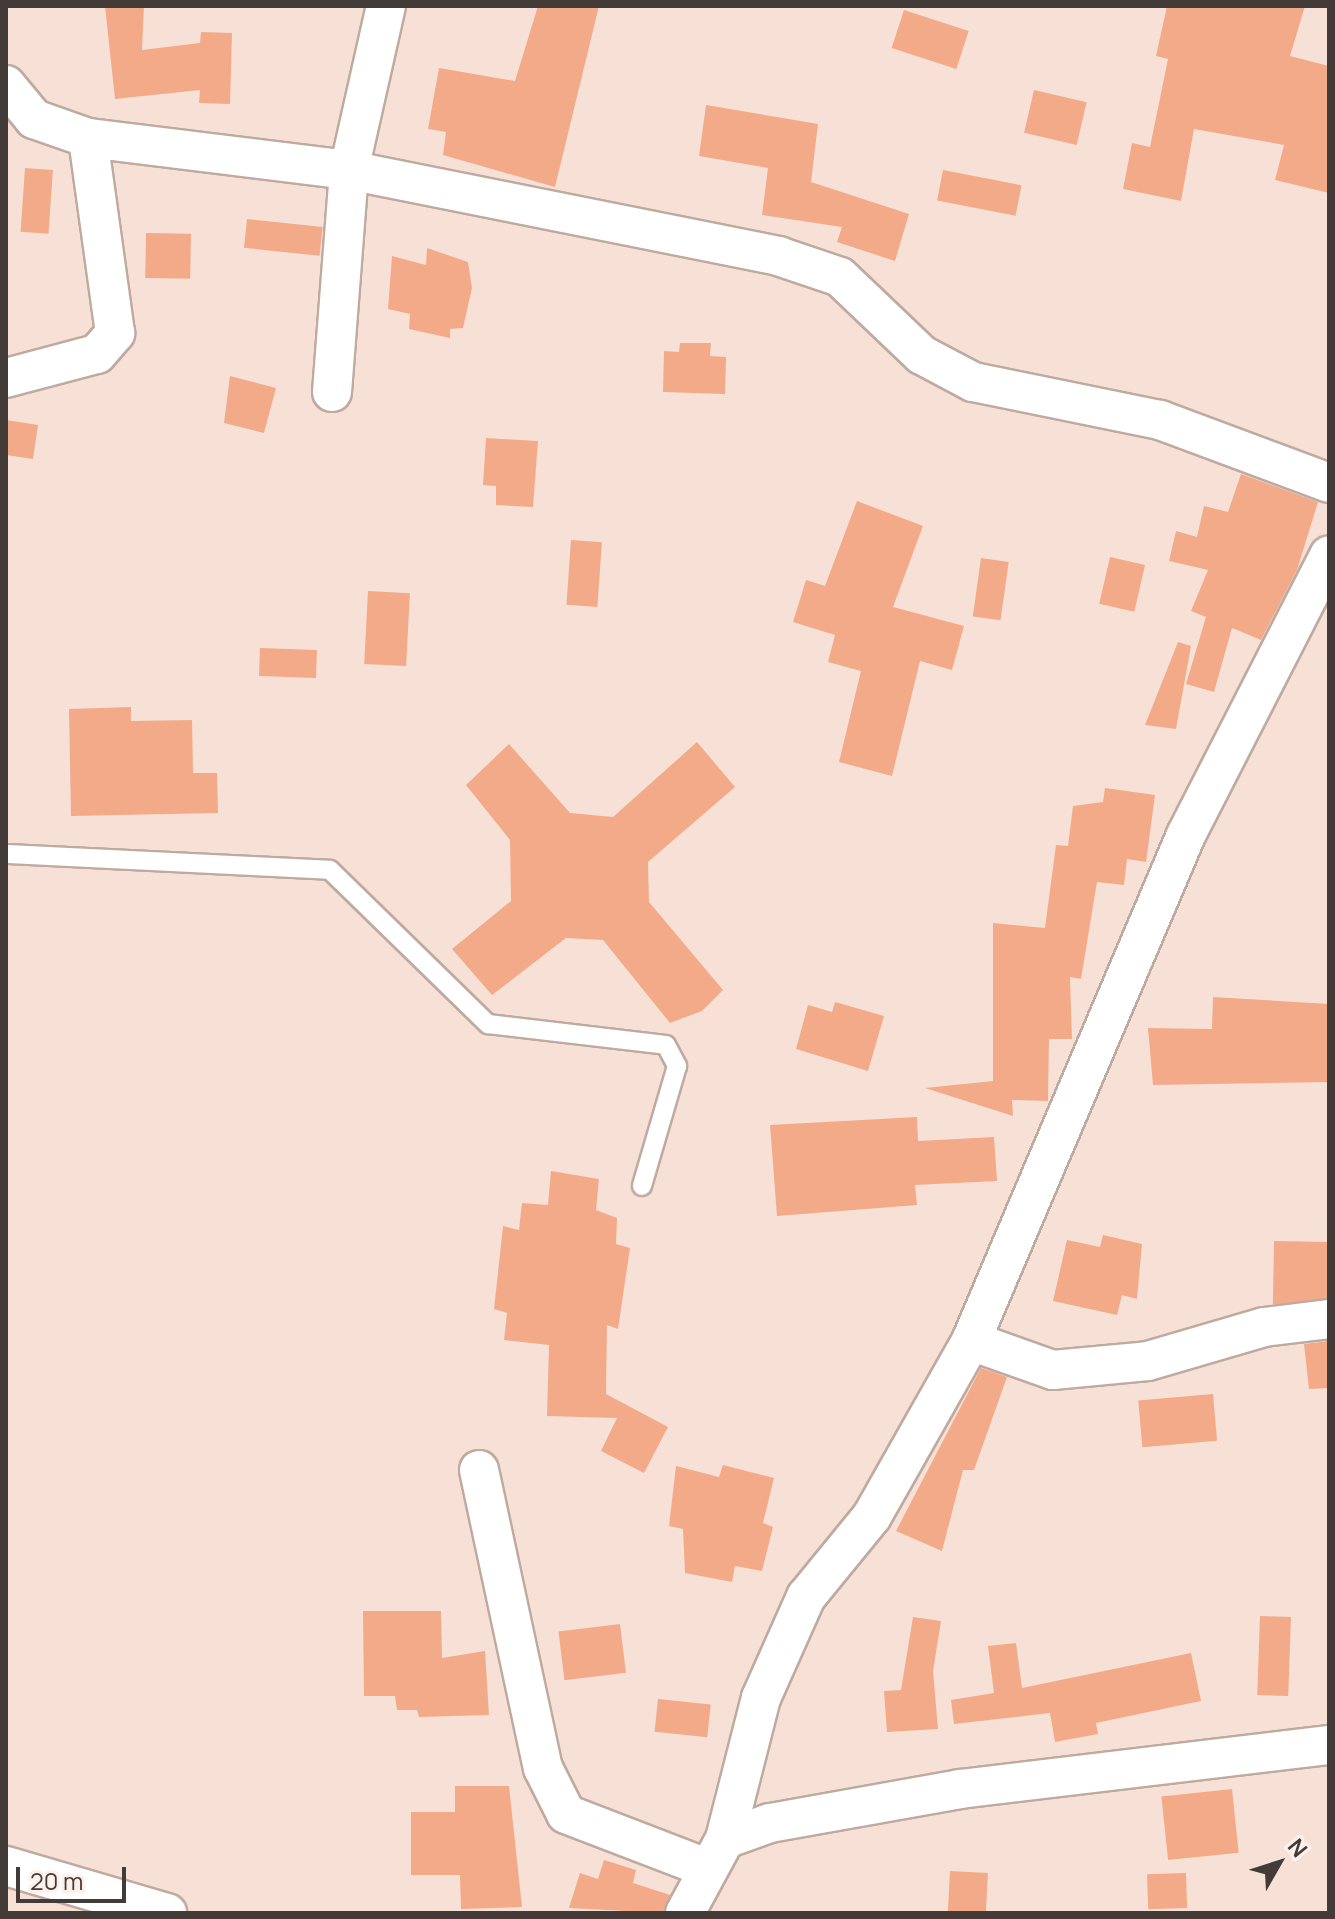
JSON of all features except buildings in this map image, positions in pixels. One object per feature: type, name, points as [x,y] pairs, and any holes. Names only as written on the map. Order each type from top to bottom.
[{"type":"street","points":[[332,392],[349,170],[386,6]]},
{"type":"street","points":[[6,85],[34,119],[88,138],[349,170],[778,256],[840,277],[922,355],[973,382],[1160,420],[1329,483]]},
{"type":"street","points":[[6,378],[111,346],[117,309],[88,138]]},
{"type":"street","points":[[685,1913],[716,1854],[761,1698],[806,1597],[872,1516],[971,1341],[1186,835],[1329,556]]},
{"type":"street","points":[[971,1341],[1053,1370],[1148,1361],[1264,1327],[1329,1319]]},
{"type":"street","points":[[479,1470],[543,1768],[566,1814],[716,1854],[770,1823],[960,1789],[1329,1745]]},
{"type":"street","points":[[6,1866],[167,1913]]},
{"type":"lane","points":[[6,854],[330,870],[488,1024],[666,1045],[677,1066],[642,1186]]}]
